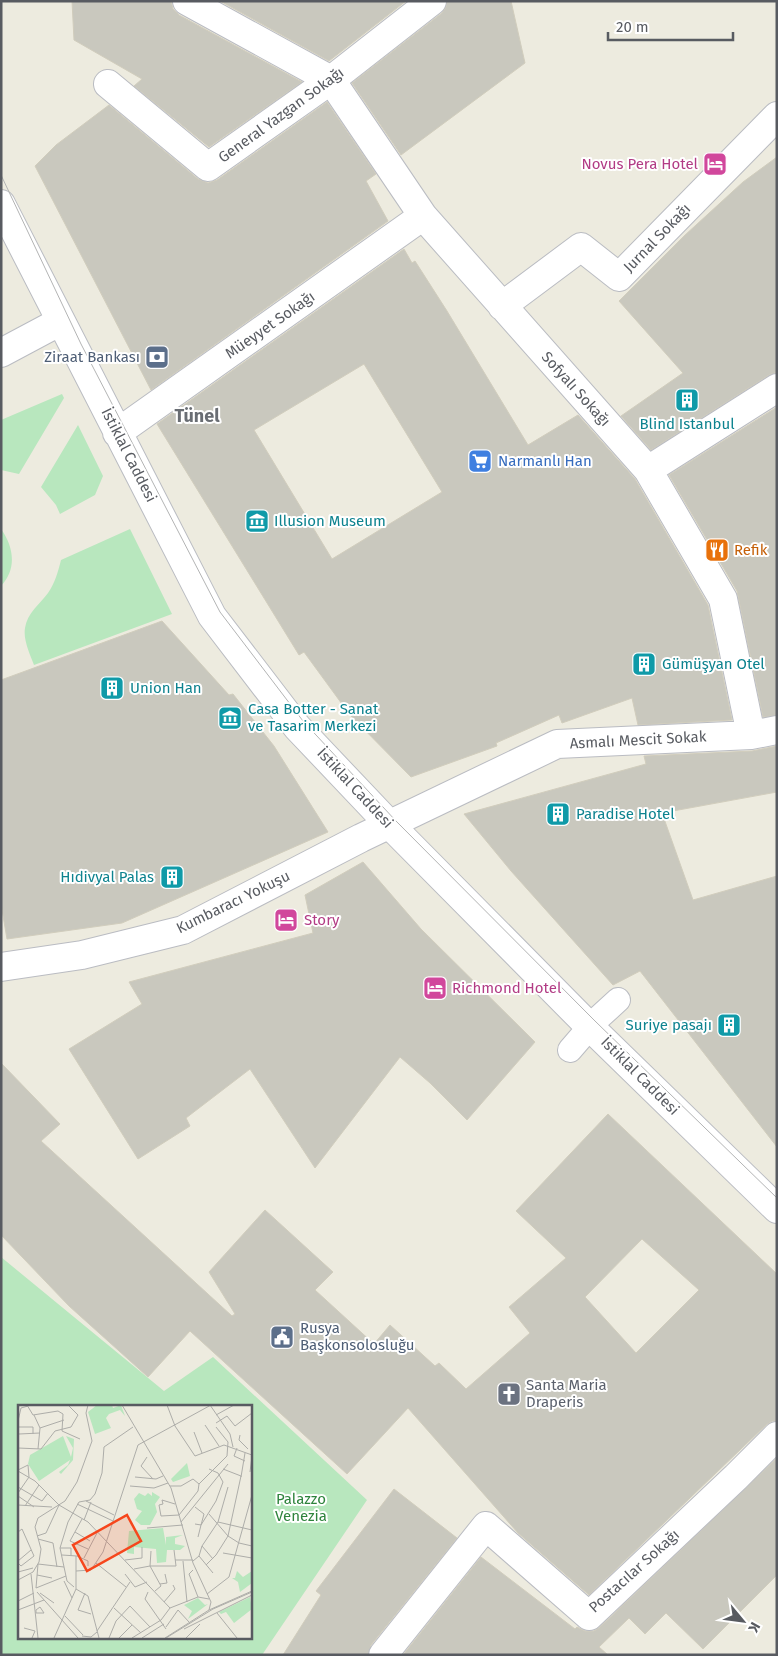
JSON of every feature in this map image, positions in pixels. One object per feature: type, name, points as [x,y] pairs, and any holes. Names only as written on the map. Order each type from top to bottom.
[{"type":"street","points":[[186,1],[330,80]]},
{"type":"street","name":"General Yazgan Sokağı","points":[[108,84],[208,167],[330,80],[432,1]]},
{"type":"street","name":"Sofyalı Sokağı","points":[[330,80],[423,216],[648,470],[723,599],[764,732]]},
{"type":"street","name":"Jurnal Sokağı","points":[[502,306],[582,247],[619,277],[777,116]]},
{"type":"street","name":"İstiklal Caddesi","points":[[1,204],[212,616],[297,726],[590,1027],[777,1209]]},
{"type":"street","name":"Müeyyet Sokağı","points":[[117,432],[423,216]]},
{"type":"street","points":[[1,353],[61,322]]},
{"type":"street","points":[[648,470],[777,388]]},
{"type":"street","name":"Asmalı Mescit Sokak","points":[[392,823],[556,744],[764,732]]},
{"type":"street","name":"Kumbaracı Yokuşu","points":[[1,967],[82,955],[183,930],[392,823]]},
{"type":"street","name":"Postacılar Sokağı","points":[[383,1655],[486,1526],[588,1616],[777,1436]]},
{"type":"lane","points":[[570,1050],[590,1027],[618,1000]]},
{"type":"green space","points":[[62,394],[64,398],[19,474],[1,470],[1,420]]},
{"type":"green space","points":[[78,425],[103,476],[95,495],[60,514],[56,505],[41,487]]},
{"type":"green space","points":[[1,529],[9,543],[12,558],[10,572],[1,586]]},
{"type":"green space","points":[[130,529],[172,614],[34,665],[25,637],[26,623],[31,613],[50,589],[61,560]]},
{"type":"green space","name":"Palazzo Venezia","points":[[1,1257],[164,1391],[213,1357],[367,1500],[262,1655],[1,1655]]},
{"type":"building","points":[[72,1],[171,1],[173,9],[179,15],[302,82],[209,147],[134,86],[142,79],[74,40]]},
{"type":"building","points":[[220,1],[406,1],[329,61]]},
{"type":"building","points":[[447,1],[511,1],[525,63],[401,155],[352,83],[442,13]]},
{"type":"building","points":[[327,102],[376,174],[366,181],[388,221],[151,390],[35,166],[56,145],[109,105],[198,179],[208,183],[217,180]]},
{"type":"building","points":[[777,157],[777,372],[769,375],[651,450],[621,416],[683,373],[619,301],[684,236],[743,182]]},
{"type":"building","points":[[404,249],[412,263],[415,261],[447,311],[528,445],[578,415],[635,479],[708,605],[732,720],[638,725],[632,698],[562,723],[559,715],[496,743],[497,746],[411,777],[350,715],[304,652],[299,655],[157,424]],"holes":[[[364,364],[442,492],[332,559],[254,430]]]},
{"type":"building","points":[[777,407],[777,715],[763,717],[737,591],[669,475]]},
{"type":"building","points":[[162,621],[229,695],[233,694],[274,746],[328,832],[122,923],[7,939],[1,904],[1,680]]},
{"type":"building","points":[[777,746],[777,792],[662,813],[693,900],[777,876],[777,1147],[640,971],[613,985],[511,871],[464,814],[646,764],[644,756],[752,751]]},
{"type":"building","points":[[363,862],[421,929],[535,1042],[467,1120],[430,1083],[400,1057],[315,1168],[250,1069],[186,1118],[190,1126],[138,1159],[69,1049],[142,1004],[129,982],[313,933],[305,895]]},
{"type":"building","points":[[1,1063],[60,1124],[41,1141],[232,1316],[235,1314],[209,1272],[265,1210],[333,1272],[315,1290],[374,1344],[390,1325],[435,1366],[439,1363],[466,1389],[530,1333],[509,1307],[566,1258],[516,1211],[608,1114],[777,1274],[777,1421],[772,1421],[766,1425],[589,1595],[518,1533],[408,1408],[347,1474],[190,1331],[148,1377],[69,1306],[1,1235]],"holes":[[[642,1239],[699,1290],[636,1353],[585,1297]]]},
{"type":"building","points":[[777,1458],[777,1575],[703,1649],[666,1613],[645,1634],[629,1618],[599,1647],[608,1655],[403,1655],[481,1557],[575,1629],[577,1627],[585,1631],[594,1631]]},
{"type":"building","points":[[394,1489],[457,1538],[371,1645],[368,1655],[283,1655],[321,1595],[316,1591]]},
{"type":"tram line","points":[[1,175],[81,344],[220,612],[303,721],[396,821],[595,1021],[777,1198]]},
{"type":"place","name":"Novus Pera Hotel","points":[[715,164]]},
{"type":"place","name":"Ziraat Bankası","points":[[157,357]]},
{"type":"place","name":"Blind Istanbul","points":[[687,400]]},
{"type":"place","name":"Narmanlı Han","points":[[480,461]]},
{"type":"place","name":"Illusion Museum","points":[[257,521]]},
{"type":"place","name":"Refik","points":[[717,550]]},
{"type":"place","name":"Gümüşyan Otel","points":[[644,664]]},
{"type":"place","name":"Union Han","points":[[112,688]]},
{"type":"place","name":"Casa Botter - Sanat ve Tasarim Merkezi","points":[[230,718]]},
{"type":"place","name":"Paradise Hotel","points":[[558,814]]},
{"type":"place","name":"Hıdivyal Palas","points":[[172,877]]},
{"type":"place","name":"Story","points":[[286,920]]},
{"type":"place","name":"Richmond Hotel","points":[[435,988]]},
{"type":"place","name":"Suriye pasajı","points":[[729,1025]]},
{"type":"place","name":"Rusya Başkonsolosluğu","points":[[282,1337]]},
{"type":"place","name":"Santa Maria Draperis","points":[[509,1394]]},
{"type":"district","name":"Tünel","points":[[197,416]]}]
